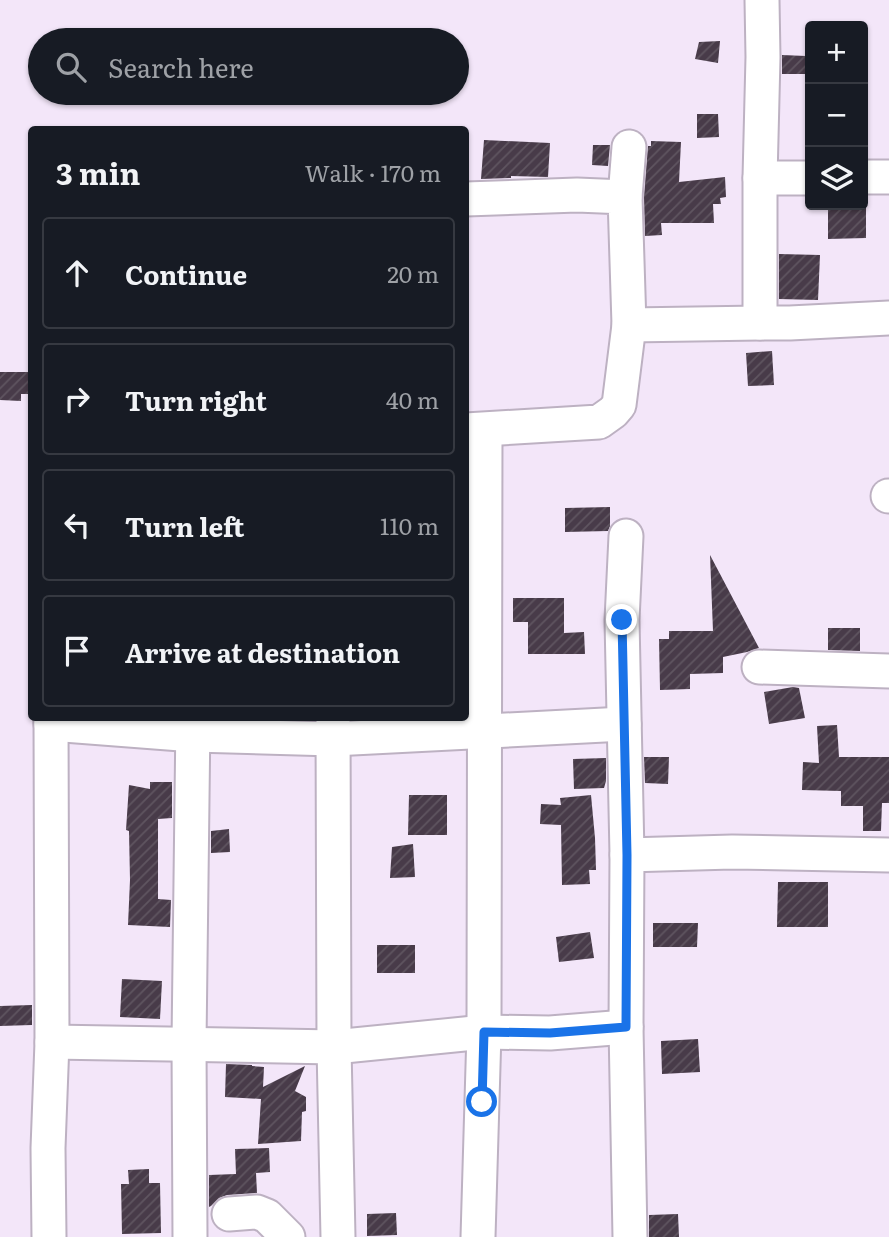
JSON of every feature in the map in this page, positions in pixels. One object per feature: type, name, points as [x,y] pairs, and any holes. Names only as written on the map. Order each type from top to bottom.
[{"type":"street","points":[[760,323],[762,0]]},
{"type":"street","points":[[478,1237],[484,1032],[483,731],[475,430],[600,422],[619,405],[629,325],[625,197],[629,147]]},
{"type":"street","points":[[868,177],[889,177]]},
{"type":"street","points":[[760,178],[805,178]]},
{"type":"street","points":[[469,199],[577,195],[625,197]]},
{"type":"street","points":[[629,325],[790,323],[889,318]]},
{"type":"street","points":[[626,536],[622,620],[630,1237]]},
{"type":"street","points":[[759,667],[889,671]]},
{"type":"street","points":[[49,1237],[48,1149],[52,1042],[51,721],[483,731],[624,724]]},
{"type":"street","points":[[190,1237],[189,1043],[194,726]]},
{"type":"street","points":[[333,728],[334,1047],[338,1237]]},
{"type":"street","points":[[627,855],[733,852],[889,855]]},
{"type":"street","points":[[52,1042],[334,1047],[484,1032],[550,1033],[626,1027]]},
{"type":"street","points":[[229,1214],[257,1212],[267,1216],[288,1237]]},
{"type":"building","points":[[720,41],[718,63],[695,59],[699,42]]},
{"type":"building","points":[[782,55],[805,56],[805,74],[782,74]]},
{"type":"building","points":[[697,114],[718,114],[719,137],[697,138]]},
{"type":"building","points":[[484,140],[550,143],[548,177],[511,176],[481,179]]},
{"type":"building","points":[[651,141],[681,142],[679,182],[725,177],[726,197],[720,198],[721,204],[713,204],[714,223],[661,223],[662,235],[645,236],[644,197],[648,146],[651,146]]},
{"type":"building","points":[[593,145],[610,145],[608,166],[592,165]]},
{"type":"building","points":[[828,210],[866,210],[866,238],[828,239]]},
{"type":"building","points":[[779,254],[820,255],[818,300],[779,299]]},
{"type":"building","points":[[772,351],[774,385],[748,386],[746,353]]},
{"type":"building","points":[[0,372],[28,372],[28,394],[21,394],[21,401],[0,400]]},
{"type":"building","points":[[610,507],[608,531],[565,532],[565,508]]},
{"type":"building","points":[[710,555],[759,648],[723,657],[723,673],[690,674],[690,689],[660,690],[659,639],[669,639],[669,631],[713,631]]},
{"type":"building","points":[[513,598],[564,598],[564,633],[584,632],[585,654],[528,654],[528,622],[513,622]]},
{"type":"building","points":[[828,628],[860,628],[860,651],[828,650]]},
{"type":"building","points":[[799,688],[805,718],[769,724],[764,692]]},
{"type":"building","points":[[837,725],[839,757],[889,757],[889,803],[882,803],[881,831],[863,831],[863,806],[841,806],[841,791],[802,790],[803,762],[819,763],[817,726]]},
{"type":"building","points":[[644,757],[669,757],[668,784],[645,783]]},
{"type":"building","points":[[606,758],[604,788],[574,789],[573,759]]},
{"type":"building","points":[[150,782],[172,782],[172,818],[158,819],[158,899],[171,900],[170,927],[128,925],[129,831],[126,830],[129,785],[150,789]]},
{"type":"building","points":[[409,795],[447,795],[447,835],[408,835]]},
{"type":"building","points":[[591,795],[596,870],[589,870],[590,884],[562,885],[561,825],[540,824],[541,804],[561,805],[560,798]]},
{"type":"building","points":[[229,829],[230,852],[211,853],[211,831]]},
{"type":"building","points":[[413,844],[415,877],[390,878],[392,847]]},
{"type":"building","points":[[778,882],[828,882],[828,927],[777,927]]},
{"type":"building","points":[[653,923],[698,923],[697,947],[653,947]]},
{"type":"building","points":[[590,932],[594,958],[559,962],[556,937]]},
{"type":"building","points":[[377,945],[415,945],[415,973],[377,973]]},
{"type":"building","points":[[122,979],[162,981],[160,1019],[120,1017]]},
{"type":"building","points":[[32,1005],[32,1025],[0,1026],[0,1006]]},
{"type":"building","points":[[698,1039],[700,1072],[662,1074],[661,1041]]},
{"type":"building","points":[[226,1064],[264,1067],[263,1087],[305,1066],[295,1091],[306,1097],[306,1111],[302,1112],[301,1141],[258,1144],[261,1099],[225,1097]]},
{"type":"building","points":[[269,1148],[270,1172],[256,1173],[257,1193],[227,1195],[209,1207],[209,1175],[236,1174],[235,1149]]},
{"type":"building","points":[[149,1169],[149,1183],[160,1183],[161,1233],[122,1234],[121,1184],[129,1184],[128,1170]]},
{"type":"building","points":[[396,1213],[397,1235],[367,1236],[367,1214]]},
{"type":"building","points":[[678,1214],[679,1237],[649,1237],[649,1215]]},
{"type":"route","points":[[482,1102],[484,1032],[550,1033],[626,1027],[627,855],[622,620]]}]
